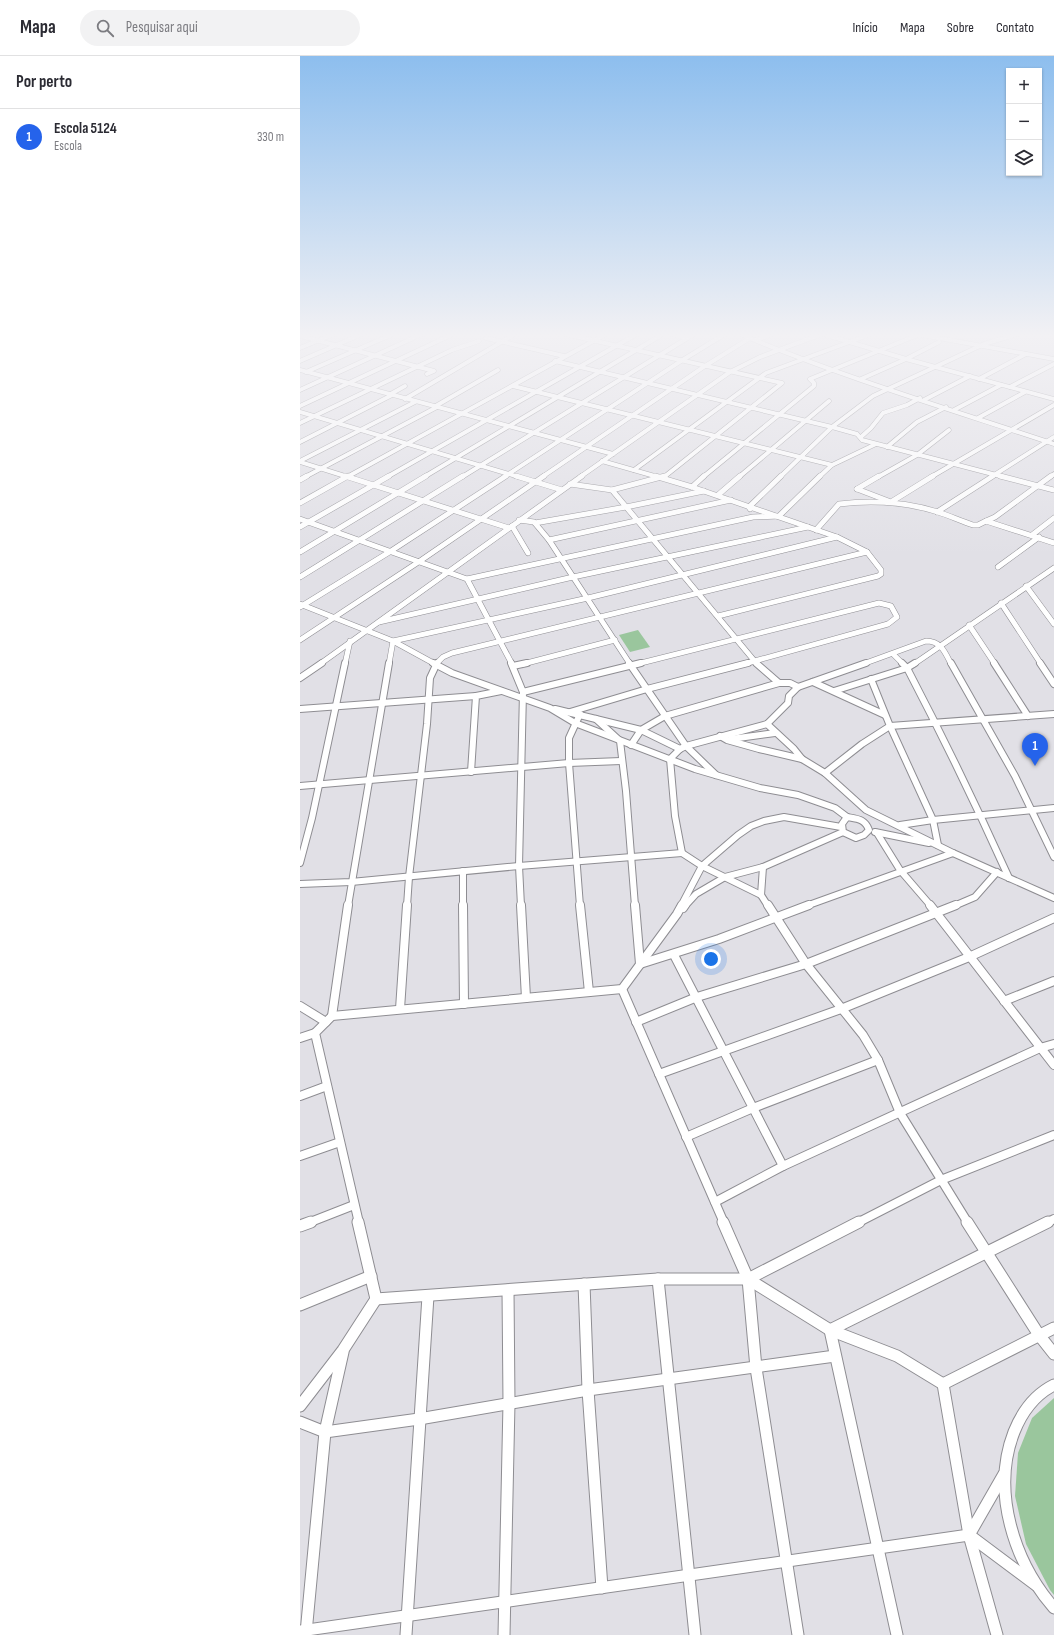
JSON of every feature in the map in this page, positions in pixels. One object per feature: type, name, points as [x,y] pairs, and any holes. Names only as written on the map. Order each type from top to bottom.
[{"type":"street","points":[[300,423],[331,408]]},
{"type":"street","points":[[300,442],[366,408]]},
{"type":"street","points":[[300,462],[360,429],[403,408]]},
{"type":"street","points":[[300,480],[384,436],[434,408]]},
{"type":"street","points":[[438,408],[613,454]]},
{"type":"street","points":[[300,503],[348,478],[473,408]]},
{"type":"street","points":[[300,527],[507,408]]},
{"type":"street","points":[[300,552],[541,408]]},
{"type":"street","points":[[300,577],[574,408]]},
{"type":"street","points":[[599,408],[832,466]]},
{"type":"street","points":[[301,605],[391,551],[611,408]]},
{"type":"street","points":[[300,640],[483,519],[644,408]]},
{"type":"street","points":[[300,678],[519,520],[679,408]]},
{"type":"street","points":[[634,470],[719,408]]},
{"type":"street","points":[[746,408],[857,434],[862,440],[876,444],[997,474],[1054,490]]},
{"type":"street","points":[[692,487],[786,408]]},
{"type":"street","points":[[718,495],[822,408]]},
{"type":"street","points":[[749,507],[832,428],[858,408]]},
{"type":"street","points":[[861,437],[871,428],[883,413],[899,408]]},
{"type":"street","points":[[887,447],[917,422],[945,408]]},
{"type":"street","points":[[948,408],[1054,444]]},
{"type":"street","points":[[954,410],[958,408]]},
{"type":"street","points":[[978,418],[997,408]]},
{"type":"street","points":[[843,504],[891,502],[1049,408]]},
{"type":"street","points":[[570,484],[612,490],[663,478],[714,436],[752,409]]},
{"type":"street","points":[[300,412],[562,490]]},
{"type":"street","points":[[857,489],[917,455],[949,430]]},
{"type":"street","points":[[937,512],[1054,437]]},
{"type":"street","points":[[300,519],[467,579],[753,517],[779,516],[832,466],[876,444]]},
{"type":"street","points":[[602,461],[718,495],[837,537],[867,552],[881,570],[881,574],[878,576],[718,616]]},
{"type":"street","points":[[300,462],[399,494],[510,527],[528,553]]},
{"type":"street","points":[[857,489],[891,502],[937,512],[973,525],[978,525],[995,517],[1054,474]]},
{"type":"street","points":[[816,530],[835,507],[843,504],[857,503],[867,499],[868,496],[866,494],[857,489]]},
{"type":"street","points":[[612,490],[754,661],[780,683]]},
{"type":"street","points":[[519,520],[535,522],[626,507],[704,491]]},
{"type":"street","points":[[899,498],[913,506]]},
{"type":"street","points":[[549,540],[732,500]]},
{"type":"street","points":[[749,507],[753,517]]},
{"type":"street","points":[[1032,535],[1054,518]]},
{"type":"street","points":[[986,521],[1054,543]]},
{"type":"street","points":[[535,522],[588,598],[665,716],[683,747]]},
{"type":"street","points":[[375,623],[667,556],[808,527]]},
{"type":"street","points":[[393,641],[683,576],[837,537]]},
{"type":"street","points":[[998,567],[1039,537]]},
{"type":"street","points":[[400,1010],[409,877],[427,724],[430,678],[435,664],[443,657],[452,653],[698,595],[867,552]]},
{"type":"street","points":[[834,691],[907,668],[942,646],[969,625],[1054,568]]},
{"type":"street","points":[[467,579],[512,666],[522,695],[518,866],[526,998]]},
{"type":"street","points":[[1026,586],[1054,624]]},
{"type":"street","points":[[522,695],[735,638],[879,603],[891,605],[895,609],[897,617],[888,624],[754,661],[647,688],[570,712]]},
{"type":"street","points":[[1001,603],[1054,684]]},
{"type":"street","points":[[301,605],[393,641],[452,673],[501,691],[522,695],[550,708],[575,723],[620,741],[694,769],[760,788],[798,795],[835,808],[847,817],[861,819],[867,824],[900,870],[937,914],[1054,1065]]},
{"type":"street","points":[[969,625],[986,649],[1028,716]]},
{"type":"street","points":[[512,666],[615,640]]},
{"type":"street","points":[[670,759],[683,747],[767,724],[788,703],[789,696],[798,687],[930,640],[934,641],[942,646],[985,720],[1033,810],[1054,857]]},
{"type":"street","points":[[300,863],[319,785],[350,641]]},
{"type":"street","points":[[300,1038],[315,1033],[329,1019],[381,704],[393,641]]},
{"type":"street","points":[[894,654],[907,668],[936,723],[981,815],[1009,878]]},
{"type":"street","points":[[871,679],[885,715],[933,820],[938,845]]},
{"type":"street","points":[[813,682],[885,715]]},
{"type":"street","points":[[631,745],[641,730],[665,716],[780,683],[790,683],[798,687]]},
{"type":"street","points":[[300,709],[476,696],[501,691]]},
{"type":"street","points":[[472,772],[476,696]]},
{"type":"street","points":[[550,708],[580,714],[641,730],[683,747],[717,775]]},
{"type":"street","points":[[580,714],[569,738],[569,763],[576,861],[589,992]]},
{"type":"street","points":[[825,772],[862,744],[890,726],[1054,714]]},
{"type":"street","points":[[596,719],[620,741],[621,761],[626,791],[640,964]]},
{"type":"street","points":[[767,724],[775,733],[796,750],[802,759]]},
{"type":"street","points":[[727,740],[775,733]]},
{"type":"street","points":[[720,736],[727,740],[802,759],[825,772],[866,810],[900,825],[953,853],[1054,898]]},
{"type":"street","points":[[670,759],[675,816],[682,853]]},
{"type":"street","points":[[300,786],[569,763],[621,761]]},
{"type":"street","points":[[900,825],[933,820],[1054,808]]},
{"type":"street","points":[[678,914],[702,866],[751,826],[764,821],[784,817],[842,830],[856,838],[873,832],[938,845]]},
{"type":"street","points":[[842,830],[842,822],[847,817]]},
{"type":"street","points":[[300,1006],[329,1019],[400,1010],[622,989],[678,914],[696,894],[725,877],[763,867],[842,830]]},
{"type":"street","points":[[300,884],[351,882],[518,866],[682,853],[702,866],[761,895],[806,964],[863,1035],[878,1060],[900,1112],[940,1180],[1039,1335],[1054,1354]]},
{"type":"street","points":[[640,964],[674,955],[776,918],[900,870],[953,853]]},
{"type":"street","points":[[761,895],[763,867]]},
{"type":"street","points":[[463,871],[464,1004]]},
{"type":"street","points":[[636,1022],[697,997],[806,964],[937,914],[975,898],[997,872]]},
{"type":"street","points":[[659,1074],[841,1009],[969,957],[1054,918]]},
{"type":"street","points":[[674,955],[783,1166]]},
{"type":"street","points":[[1004,1001],[1054,981]]},
{"type":"street","points":[[622,989],[748,1279],[756,1368],[798,1635]]},
{"type":"street","points":[[300,1406],[305,1395],[343,1350],[376,1300],[315,1033]]},
{"type":"street","points":[[715,1202],[783,1166],[1040,1048],[1054,1044]]},
{"type":"street","points":[[686,1137],[753,1108],[878,1060]]},
{"type":"street","points":[[300,1096],[327,1086]]},
{"type":"street","points":[[376,1300],[658,1279],[748,1279],[940,1180],[1054,1134]]},
{"type":"street","points":[[300,1156],[340,1142]]},
{"type":"street","points":[[300,1226],[354,1205]]},
{"type":"street","points":[[830,1330],[1054,1219]]},
{"type":"street","points":[[300,1305],[371,1276]]},
{"type":"street","points":[[658,1279],[695,1635]]},
{"type":"street","points":[[748,1279],[830,1330],[897,1356],[943,1384],[969,1535],[996,1635]]},
{"type":"street","points":[[584,1284],[588,1390],[602,1588]]},
{"type":"street","points":[[504,1635],[509,1403],[508,1290]]},
{"type":"street","points":[[406,1635],[428,1296]]},
{"type":"street","points":[[943,1384],[1054,1328]]},
{"type":"street","points":[[830,1330],[897,1635]]},
{"type":"street","points":[[343,1350],[325,1432],[304,1632],[969,1535],[1036,1585]]},
{"type":"street","points":[[300,1422],[325,1432],[420,1419],[588,1390],[835,1356]]},
{"type":"street","points":[[1054,1385],[1045,1389],[1024,1409],[1010,1438],[1004,1474],[1007,1510],[1018,1548],[1036,1585],[1054,1608]]},
{"type":"street","points":[[969,1535],[1004,1474]]},
{"type":"green space","points":[[638,630],[650,647],[630,652],[619,635]]},
{"type":"green space","points":[[1054,1398],[1054,1595],[1026,1544],[1015,1496],[1018,1453],[1032,1418]]},
{"type":"place","name":"Escola 5124","points":[[1035,766]]}]
